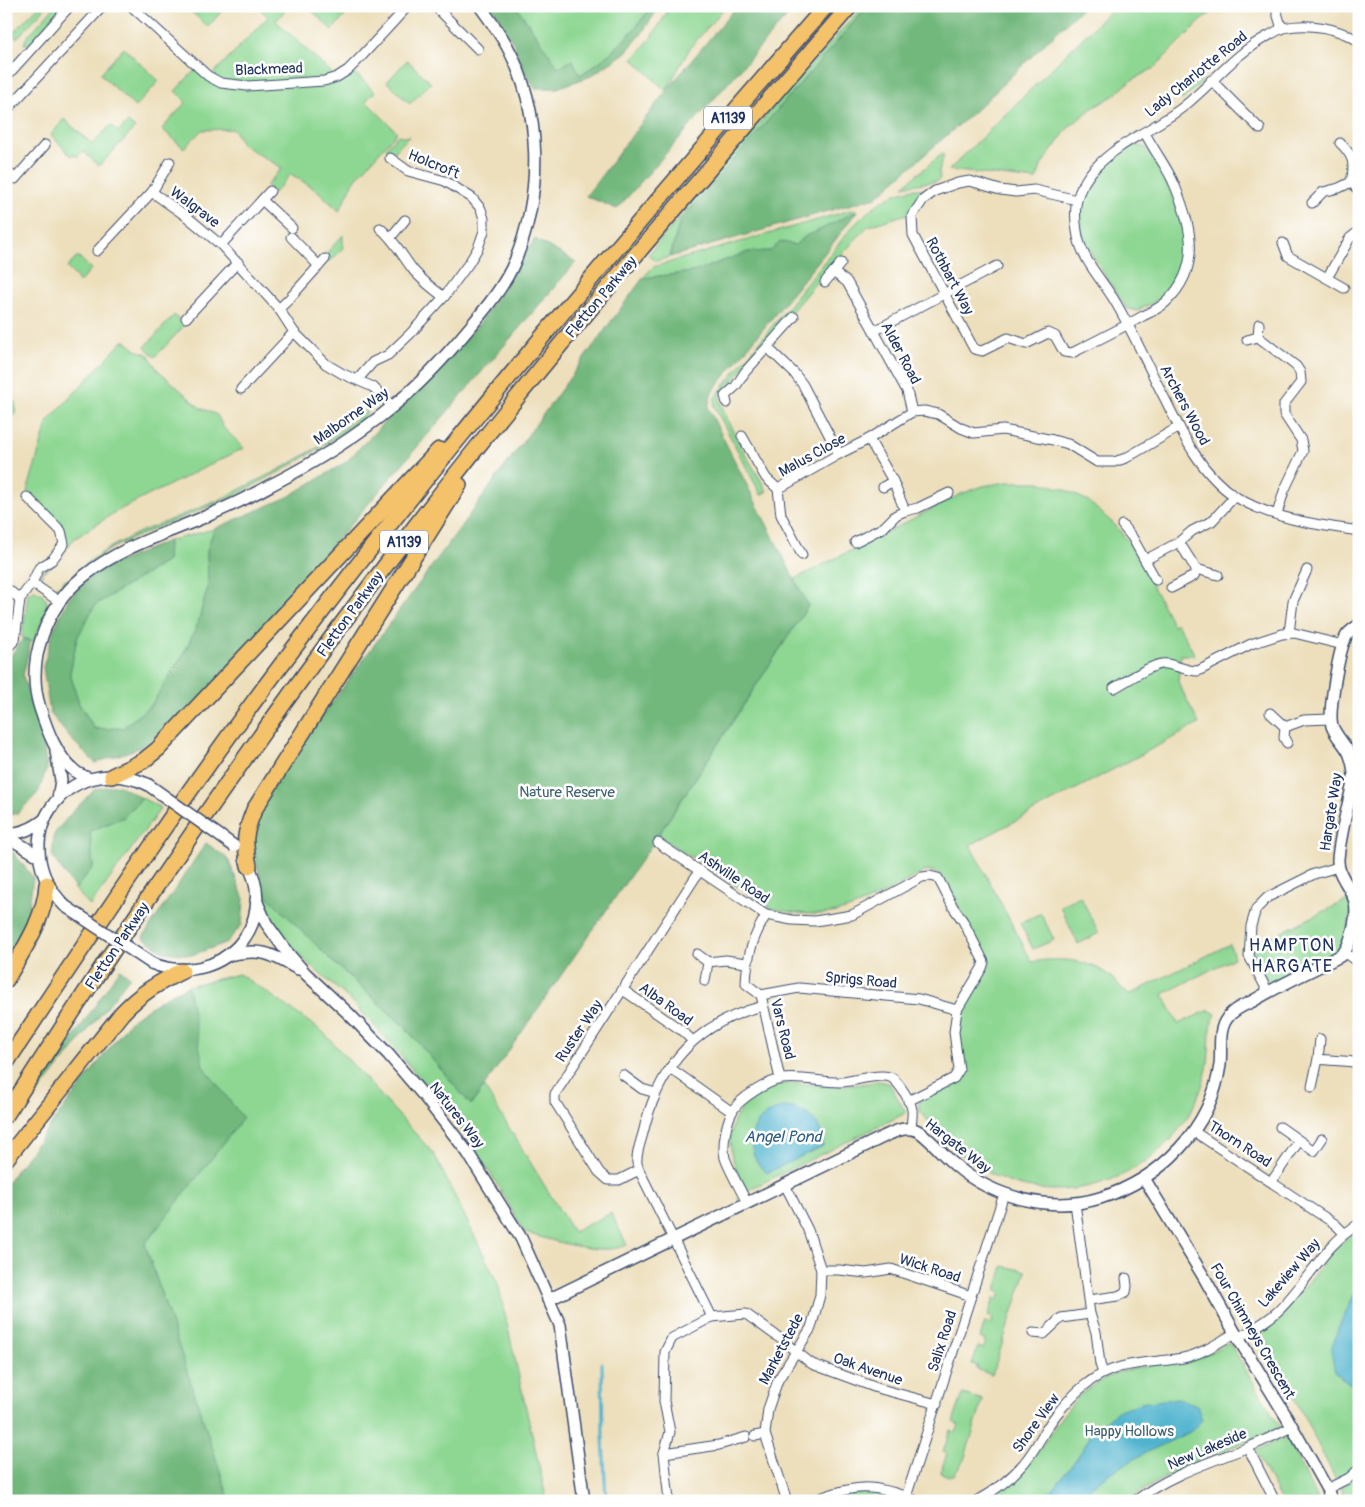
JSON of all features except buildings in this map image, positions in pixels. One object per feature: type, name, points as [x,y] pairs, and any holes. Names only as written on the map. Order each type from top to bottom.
[{"type":"highway","name":"Fletton Parkway","points":[[6,1063],[110,906],[308,629],[398,514],[532,351],[668,188],[826,6]]},
{"type":"highway","name":"Fletton Parkway","points":[[6,1115],[134,920],[232,778],[414,528],[502,416],[710,166],[850,6]]},
{"type":"highway","points":[[112,776],[143,761],[158,749],[532,351]]},
{"type":"highway","points":[[249,866],[244,841],[254,810],[502,416]]},
{"type":"highway","points":[[6,980],[42,913],[46,899],[47,884]]},
{"type":"highway","points":[[6,1159],[122,1013],[137,997],[157,983],[182,971]]},
{"type":"street","points":[[6,77],[70,6]]},
{"type":"street","points":[[6,111],[103,6]]},
{"type":"street","name":"Blackmead","points":[[131,6],[208,76],[221,83],[247,86],[324,81],[337,77],[348,70],[361,57],[408,6]]},
{"type":"street","points":[[435,6],[478,49]]},
{"type":"street","name":"Malborne Way","points":[[90,779],[76,772],[64,760],[55,745],[37,701],[34,684],[34,668],[44,632],[50,617],[70,588],[84,575],[102,563],[150,538],[208,516],[270,486],[334,448],[393,407],[449,352],[497,293],[514,262],[528,223],[534,187],[536,162],[529,109],[521,79],[507,46],[480,6]]},
{"type":"street","points":[[1276,6],[1282,29]]},
{"type":"street","name":"Lady Charlotte Road","points":[[1077,200],[1093,170],[1108,156],[1126,142],[1145,133],[1183,107],[1235,58],[1258,41],[1282,29],[1312,26],[1336,30],[1359,41]]},
{"type":"street","points":[[1211,80],[1260,129]]},
{"type":"street","points":[[1127,325],[1165,303],[1185,277],[1191,254],[1191,236],[1175,185],[1145,133]]},
{"type":"street","points":[[1340,143],[1349,151],[1354,167],[1351,182]]},
{"type":"street","points":[[6,170],[15,179],[45,145]]},
{"type":"street","name":"Holcroft","points":[[358,379],[373,362],[388,355],[444,297],[469,263],[478,248],[484,231],[484,219],[481,209],[472,198],[445,181],[408,171],[390,158]]},
{"type":"street","name":"Walgrave","points":[[97,251],[152,192],[170,162]]},
{"type":"street","name":"Rothbart Way","points":[[1077,200],[1034,190],[1016,192],[1000,190],[970,181],[958,183],[935,192],[923,200],[912,216],[913,235],[974,349],[982,352],[1008,338],[1026,344],[1048,333],[1056,336],[1064,352],[1072,352],[1127,325]]},
{"type":"street","points":[[1351,182],[1359,191]]},
{"type":"street","points":[[1312,203],[1323,192],[1339,188],[1351,182]]},
{"type":"street","name":"Walgrave","points":[[221,245],[270,191]]},
{"type":"street","name":"Walgrave","points":[[152,192],[186,216],[221,245],[279,308],[294,332],[326,364],[343,374],[373,387],[393,407]]},
{"type":"street","points":[[262,200],[322,263],[290,299],[279,308]]},
{"type":"street","name":"Archers Wood","points":[[1077,200],[1078,239],[1091,265],[1113,298],[1179,427],[1206,470],[1235,496],[1256,507],[1319,525],[1359,531]]},
{"type":"street","points":[[391,237],[404,220]]},
{"type":"street","points":[[380,228],[391,237],[413,269],[427,284],[444,297]]},
{"type":"street","points":[[1327,278],[1350,238],[1359,231]]},
{"type":"street","points":[[1283,243],[1284,258],[1344,288]]},
{"type":"street","points":[[186,318],[238,262]]},
{"type":"street","points":[[825,282],[841,263]]},
{"type":"street","points":[[874,331],[997,266]]},
{"type":"street","name":"Alder Road","points":[[833,272],[847,282],[907,391],[912,412]]},
{"type":"street","points":[[727,403],[725,396],[736,386],[745,372],[794,317]]},
{"type":"street","points":[[1258,337],[1259,324]]},
{"type":"street","points":[[241,389],[294,332]]},
{"type":"street","points":[[1247,340],[1258,337]]},
{"type":"street","points":[[1258,337],[1296,366],[1300,372],[1301,382],[1284,404],[1284,414],[1301,440],[1303,450],[1284,491],[1276,514]]},
{"type":"street","points":[[768,348],[794,373],[803,386],[839,454]]},
{"type":"street","points":[[912,412],[924,411],[938,414],[961,428],[974,433],[1004,430],[1068,444],[1098,462],[1114,462],[1126,458],[1179,427]]},
{"type":"street","name":"Malus Close","points":[[802,555],[781,515],[778,489],[839,454],[870,439],[912,412]]},
{"type":"street","points":[[742,436],[766,478],[778,489]]},
{"type":"street","name":"Malus Close","points":[[870,439],[893,481],[905,511]]},
{"type":"street","points":[[883,488],[893,481]]},
{"type":"street","points":[[855,542],[884,527],[896,515],[918,508],[949,494]]},
{"type":"street","points":[[1145,560],[1179,542],[1192,531],[1212,521],[1235,496]]},
{"type":"street","points":[[6,649],[15,640],[20,599],[32,584],[39,568],[52,560],[64,544],[61,531],[27,497]]},
{"type":"street","points":[[1122,525],[1132,537],[1156,580]]},
{"type":"street","points":[[1179,542],[1196,569],[1218,575]]},
{"type":"street","points":[[1171,588],[1194,576],[1196,569]]},
{"type":"street","points":[[1289,633],[1293,601],[1307,570]]},
{"type":"street","points":[[32,584],[60,602]]},
{"type":"street","points":[[6,588],[20,599]]},
{"type":"street","points":[[1286,728],[1304,720],[1330,719],[1343,645],[1348,634],[1359,625]]},
{"type":"street","points":[[1114,688],[1156,665],[1166,664],[1189,671],[1198,671],[1251,644],[1289,633],[1343,645]]},
{"type":"street","points":[[1270,714],[1286,728]]},
{"type":"street","name":"Hargate Way","points":[[548,1300],[899,1130],[911,1129],[922,1134],[963,1172],[985,1185],[1004,1194],[1036,1202],[1075,1203],[1100,1198],[1123,1190],[1159,1169],[1194,1131],[1208,1105],[1220,1065],[1223,1026],[1234,1011],[1345,953],[1351,940],[1355,901],[1340,875],[1338,858],[1356,768],[1333,728],[1330,719]]},
{"type":"street","points":[[1286,728],[1284,738],[1286,743]]},
{"type":"street","name":"Malborne Way","points":[[55,745],[61,780],[58,799]]},
{"type":"street","points":[[112,776],[130,778],[147,784],[234,846],[249,866],[253,877],[256,900],[248,930],[238,946],[229,954],[207,967],[182,971],[150,963],[65,906],[55,896],[47,884],[42,870],[39,856],[41,831],[45,819],[58,799],[73,787],[90,779],[112,776]]},
{"type":"street","points":[[6,835],[33,828],[45,819]]},
{"type":"street","points":[[6,835],[39,856]]},
{"type":"street","name":"Ashville Road","points":[[658,843],[766,915],[792,920],[815,921],[852,915],[922,877],[938,878],[984,962],[957,1010],[954,1032],[958,1070],[954,1078],[908,1100]]},
{"type":"street","name":"Hargate Way","points":[[1268,992],[1249,956],[1251,926],[1256,909],[1268,897],[1314,874],[1338,867]]},
{"type":"street","name":"Ruster Way","points":[[639,1170],[619,1180],[608,1180],[599,1172],[555,1102],[555,1094],[700,870]]},
{"type":"street","name":"Natures Way","points":[[256,900],[266,923],[276,938],[306,974],[388,1054],[424,1096],[468,1153],[520,1238],[560,1325],[584,1501]]},
{"type":"street","name":"Vars Road","points":[[766,915],[757,930],[746,963],[746,984],[761,995],[780,1079]]},
{"type":"street","name":"Natures Way","points":[[229,954],[247,951],[266,952],[306,974]]},
{"type":"street","points":[[1345,953],[1359,963]]},
{"type":"street","points":[[696,954],[708,962],[726,960],[746,963]]},
{"type":"street","points":[[705,981],[708,962]]},
{"type":"street","name":"Sprigs Road","points":[[761,995],[798,988],[919,999],[957,1010]]},
{"type":"street","name":"Alba Road","points":[[623,990],[682,1030],[693,1041]]},
{"type":"street","points":[[669,1501],[664,1453],[670,1432],[664,1401],[665,1352],[672,1338],[712,1317],[639,1170],[636,1159],[649,1110],[660,1083],[670,1068],[693,1041],[719,1022],[744,1010],[763,1006]]},
{"type":"street","points":[[1312,1087],[1320,1039]]},
{"type":"street","points":[[1318,1059],[1359,1063]]},
{"type":"street","points":[[670,1068],[732,1112]]},
{"type":"street","points":[[624,1075],[642,1089],[656,1093]]},
{"type":"street","points":[[747,1202],[725,1157],[725,1140],[732,1112],[743,1099],[762,1087],[780,1079],[843,1082],[889,1076],[899,1084],[908,1100],[912,1110],[911,1129]]},
{"type":"street","points":[[1280,1127],[1314,1151],[1322,1139]]},
{"type":"street","name":"Thorn Road","points":[[1194,1131],[1272,1181],[1335,1224],[1344,1233]]},
{"type":"street","name":"Thorn Road","points":[[1272,1181],[1299,1141]]},
{"type":"street","name":"Four Chimneys Crescent","points":[[1144,1178],[1205,1279],[1236,1336],[1292,1427],[1332,1501]]},
{"type":"street","name":"Marketstede","points":[[785,1184],[808,1230],[820,1270],[820,1295],[811,1328],[775,1387],[768,1409],[765,1434],[787,1501]]},
{"type":"street","name":"Salix Road","points":[[906,1496],[1004,1194]]},
{"type":"street","points":[[1075,1203],[1090,1314],[1096,1332],[1103,1373]]},
{"type":"street","name":"Lakeview Way","points":[[1236,1336],[1276,1312],[1300,1286],[1330,1247],[1344,1233],[1359,1224]]},
{"type":"street","name":"Wick Road","points":[[820,1270],[866,1273],[891,1268],[971,1296]]},
{"type":"street","points":[[1089,1300],[1118,1296],[1126,1292],[1128,1286],[1126,1278]]},
{"type":"street","name":"Oak Avenue","points":[[712,1317],[746,1314],[812,1364],[877,1388],[937,1404]]},
{"type":"street","points":[[1033,1333],[1044,1334],[1061,1318],[1090,1314]]},
{"type":"street","name":"Shore View","points":[[976,1501],[1004,1484],[1024,1464],[1055,1416],[1085,1385],[1103,1373],[1133,1363],[1184,1357],[1208,1349],[1236,1336]]},
{"type":"street","name":"New Lakeside","points":[[1136,1501],[1179,1475],[1208,1461],[1248,1448],[1292,1427]]},
{"type":"street","points":[[664,1453],[719,1446],[750,1436],[765,1434]]},
{"type":"street","points":[[1248,1448],[1275,1501]]},
{"type":"street","points":[[1327,1489],[1349,1478],[1359,1469]]},
{"type":"street","points":[[812,1501],[840,1491],[868,1487],[906,1496],[917,1501]]},
{"type":"green space","points":[[39,6],[47,6],[17,38],[12,34]]},
{"type":"green space","points":[[55,6],[65,6],[30,44],[24,44],[26,38]]},
{"type":"green space","points":[[185,6],[226,6],[208,27]]},
{"type":"green space","points":[[257,6],[289,6],[276,21],[341,82],[355,73],[375,92],[366,101],[397,132],[355,180],[339,211],[319,192],[291,174],[274,193],[266,186],[282,168],[243,145],[233,129],[202,130],[184,148],[162,129],[186,102],[175,91],[197,68],[209,78],[268,17]]},
{"type":"green space","points":[[307,6],[354,6],[332,30]]},
{"type":"green space","points":[[490,6],[516,6],[558,67],[573,60],[580,75],[601,61],[620,44],[652,6],[660,6],[640,36],[625,53],[591,76],[557,88],[535,88],[518,61],[515,45],[500,24],[499,16]]},
{"type":"green space","points":[[516,6],[652,6],[620,44],[601,61],[580,75],[558,68]]},
{"type":"green space","points":[[671,6],[726,6],[690,48],[666,91],[633,59],[651,38]]},
{"type":"green space","points":[[737,6],[796,6],[617,209],[586,196],[666,91]]},
{"type":"green space","points":[[863,6],[868,6],[680,221],[670,257],[656,261],[648,255],[728,159]]},
{"type":"green space","points":[[868,6],[1084,6],[976,110],[876,197],[670,257],[680,221]]},
{"type":"green space","points":[[1115,6],[1222,6],[1205,17],[1154,68],[1132,80],[1068,128],[1042,164],[1036,180],[949,170]]},
{"type":"green space","points":[[124,48],[159,81],[135,107],[100,74]]},
{"type":"green space","points":[[407,60],[431,83],[410,104],[387,82]]},
{"type":"green space","points":[[1198,77],[1202,82],[1182,100],[1178,94]]},
{"type":"green space","points":[[64,119],[92,144],[111,125],[118,132],[128,122],[135,128],[99,166],[83,151],[77,157],[73,154],[71,156],[51,135]]},
{"type":"green space","points":[[398,135],[410,136],[392,154],[386,148]]},
{"type":"green space","points":[[1134,145],[1145,147],[1165,180],[1181,219],[1185,239],[1184,258],[1179,276],[1164,296],[1137,311],[1126,308],[1095,259],[1085,240],[1080,223],[1081,207],[1085,193],[1093,180],[1118,156]]},
{"type":"green space","points":[[942,154],[944,155],[938,181],[903,186]]},
{"type":"green space","points":[[913,189],[924,189],[907,214],[868,226],[813,286],[719,397],[734,434],[767,491],[761,495],[714,406],[715,397],[853,226],[887,198]]},
{"type":"green space","points":[[855,209],[857,211],[807,235],[795,245],[771,251],[748,252],[693,272],[643,278],[653,267]]},
{"type":"green space","name":"Nature Reserve","points":[[857,211],[712,392],[708,408],[808,606],[653,843],[471,1105],[405,1027],[330,959],[264,893],[252,844],[254,822],[270,787],[643,278],[693,272],[748,252],[771,251],[780,241],[795,245],[807,235]]},
{"type":"green space","points":[[343,235],[343,248],[330,262],[324,256]]},
{"type":"green space","points":[[535,239],[576,262],[199,701],[168,729],[139,748],[95,763],[70,738],[50,713],[43,667],[54,629],[69,598],[93,573],[168,541],[167,561],[95,605],[77,638],[70,673],[79,704],[95,729],[123,728],[152,704],[184,653],[197,626],[208,587],[207,550],[214,529],[288,497],[346,462],[480,323]]},
{"type":"green space","points":[[78,256],[91,269],[79,283],[77,278],[67,268]]},
{"type":"green space","points":[[174,315],[185,325],[155,357],[145,347]]},
{"type":"green space","points":[[124,340],[136,350],[148,354],[157,369],[199,407],[217,415],[223,427],[244,448],[117,511],[74,539],[54,565],[42,572],[54,563],[64,530],[27,492],[48,421]]},
{"type":"green space","points":[[365,388],[369,390],[372,397],[372,405],[363,418],[322,447],[283,470],[232,497],[112,548],[89,564],[64,588],[49,591],[38,583],[42,572],[41,581],[50,587],[60,586],[64,580],[70,579],[88,562],[111,547],[140,532],[217,501],[284,467],[320,446],[367,410],[369,399]]},
{"type":"green space","points":[[6,396],[14,401],[16,410],[14,415],[6,421]]},
{"type":"green space","points":[[1007,482],[1038,482],[1064,489],[1088,501],[1116,526],[1131,545],[1173,625],[1177,623],[1195,655],[1181,655],[1178,682],[1199,724],[970,845],[1032,962],[1063,960],[1084,963],[1104,972],[1129,995],[1230,944],[1234,958],[1163,994],[1178,1024],[1209,1010],[1216,1014],[1210,1032],[1205,1077],[1198,1097],[1188,1116],[1171,1139],[1151,1158],[1127,1172],[1101,1183],[1074,1189],[1046,1190],[1019,1185],[992,1175],[971,1162],[943,1138],[919,1110],[919,1103],[923,1098],[966,1077],[959,1045],[961,1017],[972,991],[990,965],[940,874],[931,871],[924,872],[870,900],[841,911],[821,914],[791,912],[771,908],[658,836],[808,606],[795,579],[961,494],[983,486]]},
{"type":"green space","points":[[214,529],[207,550],[208,587],[197,626],[184,653],[152,704],[123,728],[95,729],[79,704],[70,673],[77,638],[95,605],[167,561],[168,541]]},
{"type":"green space","points":[[33,590],[44,596],[48,608],[33,642],[22,637],[28,593]]},
{"type":"green space","points":[[23,639],[31,641],[23,676],[42,738],[47,768],[38,793],[18,813],[6,816],[6,662]]},
{"type":"green space","points":[[118,785],[142,798],[124,817],[90,831],[93,867],[75,889],[52,856],[54,834],[95,789]]},
{"type":"green space","points":[[142,798],[161,808],[90,906],[75,889],[93,867],[90,831],[124,817]]},
{"type":"green space","points":[[206,843],[228,859],[244,899],[242,925],[226,943],[192,955],[164,952],[143,937]]},
{"type":"green space","points":[[6,844],[33,877],[25,938],[6,972]]},
{"type":"green space","points":[[264,893],[330,959],[405,1027],[471,1105],[484,1087],[573,1232],[611,1213],[627,1245],[604,1249],[590,1248],[525,1233],[482,1159],[458,1125],[369,1020],[350,1000],[298,954],[278,928]]},
{"type":"green space","points":[[1080,896],[1099,933],[1078,944],[1060,906]]},
{"type":"green space","points":[[1347,900],[1351,912],[1347,934],[1338,953],[1275,984],[1267,981],[1251,947]]},
{"type":"green space","points":[[1041,913],[1054,940],[1033,949],[1020,923]]},
{"type":"green space","points":[[120,969],[130,977],[18,1119]]},
{"type":"green space","points":[[239,974],[323,1032],[434,1154],[498,1284],[547,1501],[6,1501],[6,1184],[131,1020],[159,1001],[188,986]]},
{"type":"green space","points":[[188,986],[203,1066],[243,1118],[145,1244],[230,1501],[6,1501],[6,1184],[131,1020],[166,997]]},
{"type":"green space","points":[[878,1081],[889,1083],[906,1113],[746,1191],[732,1157],[730,1135],[738,1114],[753,1097],[775,1085],[841,1086]]},
{"type":"green space","points":[[1359,1227],[1359,1464],[1336,1480],[1297,1403],[1254,1333],[1284,1310],[1308,1283],[1331,1252]]},
{"type":"green space","points":[[1003,1266],[1026,1271],[992,1375],[976,1369],[978,1366],[972,1364],[978,1347],[983,1349],[985,1340],[980,1338],[985,1322],[991,1324],[993,1318],[988,1316],[994,1298],[998,1300],[1001,1292],[996,1290]]},
{"type":"green space","name":"Happy Hollows","points":[[1229,1342],[1280,1427],[1276,1430],[1198,1460],[1126,1501],[983,1501],[1010,1483],[1022,1472],[1062,1416],[1080,1395],[1099,1381],[1122,1371],[1211,1352]]},
{"type":"green space","points":[[963,1394],[983,1400],[964,1460],[954,1475],[949,1476],[940,1473],[947,1454],[943,1452],[951,1430],[956,1433],[959,1425],[953,1422]]},
{"type":"green space","points":[[1286,1437],[1318,1501],[1281,1501],[1255,1451]]},
{"type":"green space","points":[[1359,1475],[1359,1501],[1345,1501],[1340,1487]]},
{"type":"green space","points":[[873,1491],[903,1501],[821,1501],[845,1494]]},
{"type":"water","name":"Angel Pond","points":[[784,1107],[800,1110],[812,1118],[820,1130],[823,1146],[767,1173],[756,1160],[751,1144],[752,1136],[759,1121],[770,1112]]},
{"type":"water","points":[[1359,1285],[1359,1383],[1349,1384],[1335,1372],[1331,1351],[1338,1328]]},
{"type":"water","name":"Happy Hollows","points":[[1178,1398],[1197,1405],[1202,1420],[1190,1432],[1147,1452],[1108,1474],[1075,1501],[1039,1501],[1050,1492],[1068,1470],[1093,1431],[1119,1410],[1141,1403]]},
{"type":"waterway","points":[[602,1363],[606,1501]]},
{"type":"district","name":"HAMPTON HARGATE","points":[[1292,955]]}]
